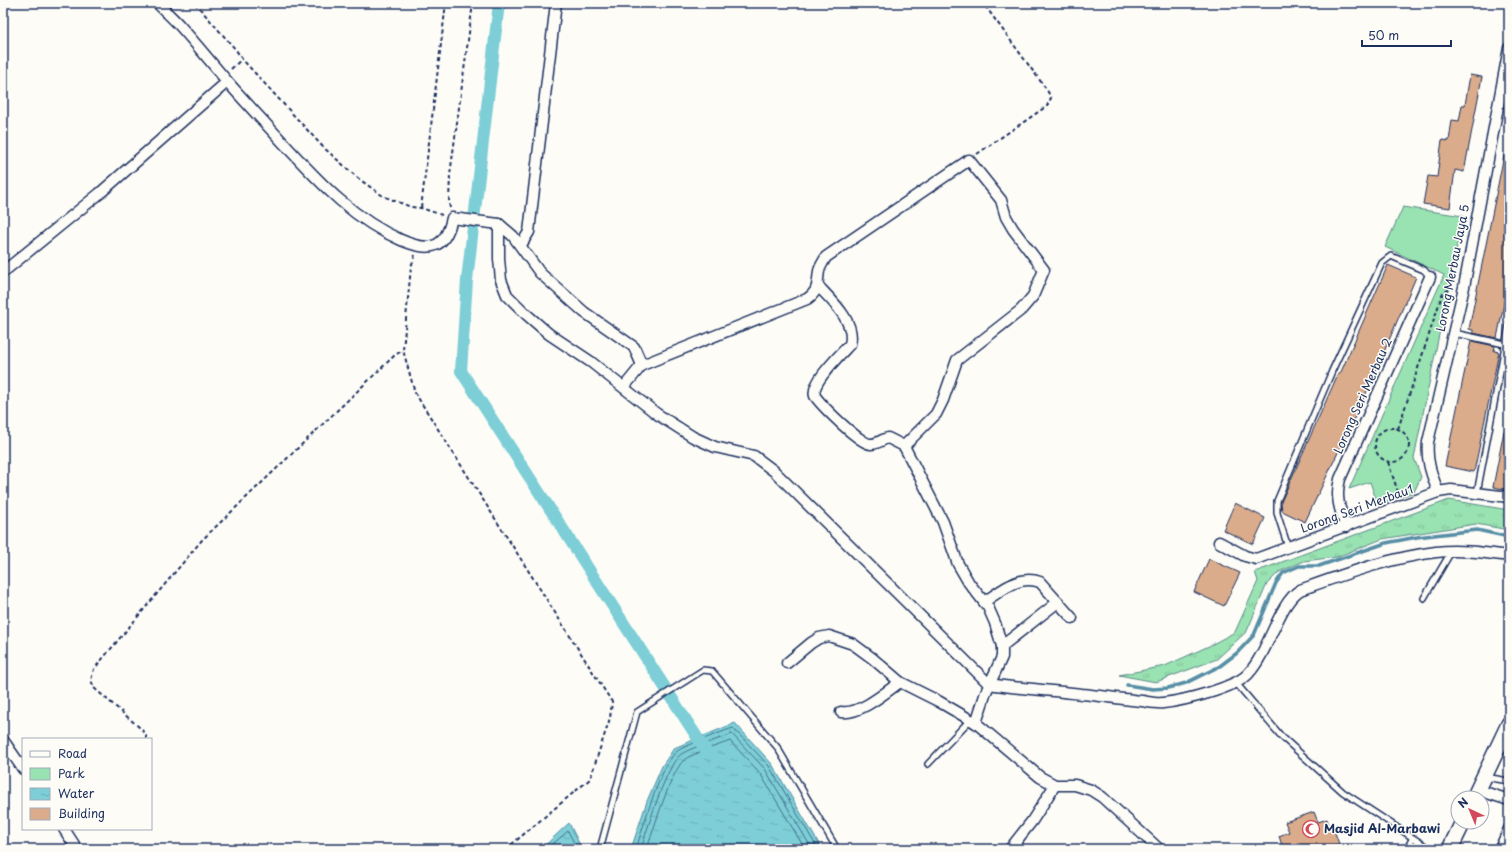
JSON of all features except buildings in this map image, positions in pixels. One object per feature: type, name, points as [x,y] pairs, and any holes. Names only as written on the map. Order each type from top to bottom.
[{"type":"main road","points":[[1479,788],[1505,742],[1509,724]]},
{"type":"main road","points":[[1450,849],[1459,830]]},
{"type":"street","points":[[157,3],[181,27],[225,79],[323,186],[341,201],[383,232],[418,246],[438,246],[447,235],[455,218],[496,224],[513,236],[521,245],[531,263],[540,273],[584,312],[634,347],[642,365]]},
{"type":"street","points":[[521,245],[529,232],[556,3]]},
{"type":"street","name":"Lorong Merbau Jaya 5","points":[[1438,492],[1428,466],[1428,442],[1464,287],[1509,48]]},
{"type":"street","points":[[3,272],[99,194],[225,79]]},
{"type":"street","points":[[624,387],[642,365],[807,299],[814,294],[819,287],[819,269],[830,253],[969,160],[1001,200],[1006,217],[1013,229],[1044,270],[1032,296],[1021,310],[957,360],[943,400],[936,414],[904,446]]},
{"type":"street","points":[[496,224],[501,280],[507,295],[549,334],[591,362],[657,414],[693,437],[715,447],[754,456],[774,471],[989,684],[1016,688],[1064,691],[1162,704],[1187,698],[1236,683],[1251,671],[1265,650],[1291,596],[1300,590],[1382,562],[1437,552],[1487,553],[1509,556]]},
{"type":"street","name":"Lorong Seri Merbau 2","points":[[1346,527],[1338,502],[1337,488],[1340,479],[1430,277]]},
{"type":"street","points":[[819,287],[847,321],[852,336],[850,344],[816,383],[814,392],[816,396],[833,417],[864,442],[873,444],[888,438],[904,446],[942,522],[958,564],[969,583],[984,602],[995,623],[1002,646],[1002,657],[973,722]]},
{"type":"street","name":"Lorong Seri Merbau1","points":[[1219,542],[1245,556],[1256,559],[1438,492],[1451,490],[1509,497]]},
{"type":"street","points":[[984,602],[1007,586],[1027,579],[1040,582],[1072,618]]},
{"type":"street","points":[[1002,646],[1058,602]]},
{"type":"street","points":[[787,663],[819,638],[829,636],[853,644],[900,682],[938,701],[973,722],[1028,768],[1055,785],[1075,785],[1091,790],[1102,797],[1159,849]]},
{"type":"street","points":[[841,712],[857,709],[900,682]]},
{"type":"street","points":[[3,740],[22,768]]},
{"type":"street","points":[[1010,849],[1032,821],[1055,785]]},
{"type":"street","points":[[1479,788],[1509,800]]},
{"type":"street","points":[[1500,849],[1509,829]]},
{"type":"street","points":[[65,830],[77,849]]},
{"type":"lane","points":[[1288,548],[1277,513],[1277,500],[1332,371],[1382,263],[1391,256],[1424,270],[1430,277]]},
{"type":"lane","points":[[1477,493],[1507,344],[1509,325]]},
{"type":"lane","points":[[1454,333],[1507,344]]},
{"type":"lane","points":[[1424,598],[1451,552]]},
{"type":"lane","points":[[600,849],[632,722],[637,712],[703,670],[712,672],[777,747],[837,849]]},
{"type":"lane","points":[[1236,683],[1281,736],[1342,792],[1412,839],[1430,849]]},
{"type":"lane","points":[[928,764],[973,722]]},
{"type":"lane","points":[[1479,788],[1509,781]]},
{"type":"lane","points":[[1407,849],[1412,839]]},
{"type":"path","points":[[195,3],[242,59],[338,162],[383,196],[411,207],[421,208],[455,218]]},
{"type":"path","points":[[421,208],[446,3]]},
{"type":"path","points":[[455,218],[449,201],[450,175],[473,3]]},
{"type":"path","points":[[969,160],[1047,106],[1051,98],[1047,90],[983,3]]},
{"type":"path","points":[[225,79],[242,59]]},
{"type":"path","points":[[418,246],[412,267],[403,350],[415,394],[612,702],[610,718],[590,779],[506,849]]},
{"type":"path","points":[[1398,429],[1443,292],[1464,287]]},
{"type":"path","points":[[146,738],[146,735],[139,727],[94,688],[91,680],[94,669],[202,540],[395,355],[403,350]]},
{"type":"path","points":[[1392,428],[1398,429],[1406,435],[1410,445],[1409,450],[1403,459],[1398,462],[1388,462],[1382,460],[1376,451],[1375,440],[1382,431],[1392,428]]},
{"type":"path","points":[[1388,462],[1403,506]]},
{"type":"green space","points":[[1403,207],[1463,216],[1414,458],[1421,477],[1414,492],[1378,505],[1370,482],[1349,489],[1444,275],[1385,247]]},
{"type":"green space","points":[[1449,500],[1509,510],[1509,530],[1476,524],[1382,539],[1337,557],[1304,561],[1279,572],[1267,584],[1247,631],[1217,659],[1156,682],[1119,675],[1165,666],[1209,646],[1235,632],[1258,581],[1255,572]]},
{"type":"water","points":[[735,723],[772,764],[822,849],[631,849],[647,801],[662,766],[674,748]]},
{"type":"water","points":[[569,823],[582,849],[541,849]]},
{"type":"waterway","points":[[499,3],[467,280],[461,371],[706,751]]},
{"type":"waterway","points":[[1127,685],[1153,689],[1168,688],[1186,683],[1220,666],[1237,653],[1254,635],[1276,583],[1283,573],[1299,566],[1319,566],[1386,543],[1417,537],[1477,530],[1509,537]]},
{"type":"place","name":"Masjid Al-Marbawi","points":[[1311,829]]}]
